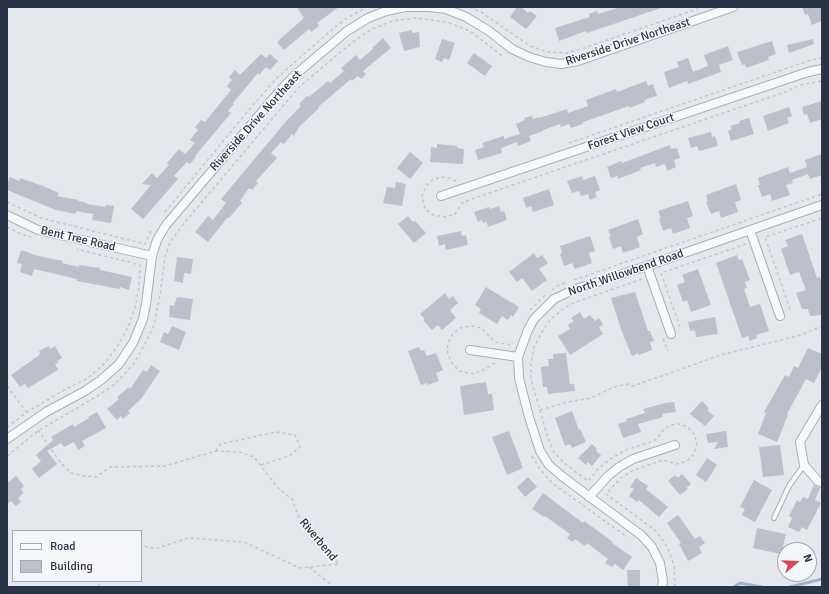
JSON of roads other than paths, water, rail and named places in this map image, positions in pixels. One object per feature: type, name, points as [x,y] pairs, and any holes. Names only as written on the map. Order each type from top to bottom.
[{"type":"street","name":"Riverside Drive Northeast","points":[[7,439],[46,412],[85,391],[101,380],[119,364],[133,343],[143,319],[152,256],[157,240],[166,225],[295,75],[347,31],[368,18],[386,11],[406,7],[446,9],[466,17],[512,49],[546,62],[561,64],[578,61],[733,7]]},
{"type":"street","name":"Forest View Court","points":[[441,196],[808,72],[822,69]]},
{"type":"street","name":"North Willowbend Road","points":[[662,587],[663,581],[660,563],[652,547],[641,535],[589,497],[549,465],[540,451],[519,378],[518,357],[528,330],[534,319],[554,299],[573,290],[822,205]]},
{"type":"street","name":"Bent Tree Road","points":[[7,215],[38,230],[152,256]]},
{"type":"street","points":[[750,230],[780,316]]},
{"type":"street","points":[[647,266],[671,334]]},
{"type":"street","points":[[470,350],[518,357]]},
{"type":"street","points":[[822,405],[800,442],[804,465],[818,481],[822,482]]},
{"type":"street","points":[[589,497],[608,476],[619,467],[633,459],[675,445]]},
{"type":"lane","points":[[774,518],[789,486],[804,465]]},
{"type":"waterway","points":[[790,587],[822,579]]},
{"type":"waterway","points":[[734,587],[740,583],[762,587]]}]
